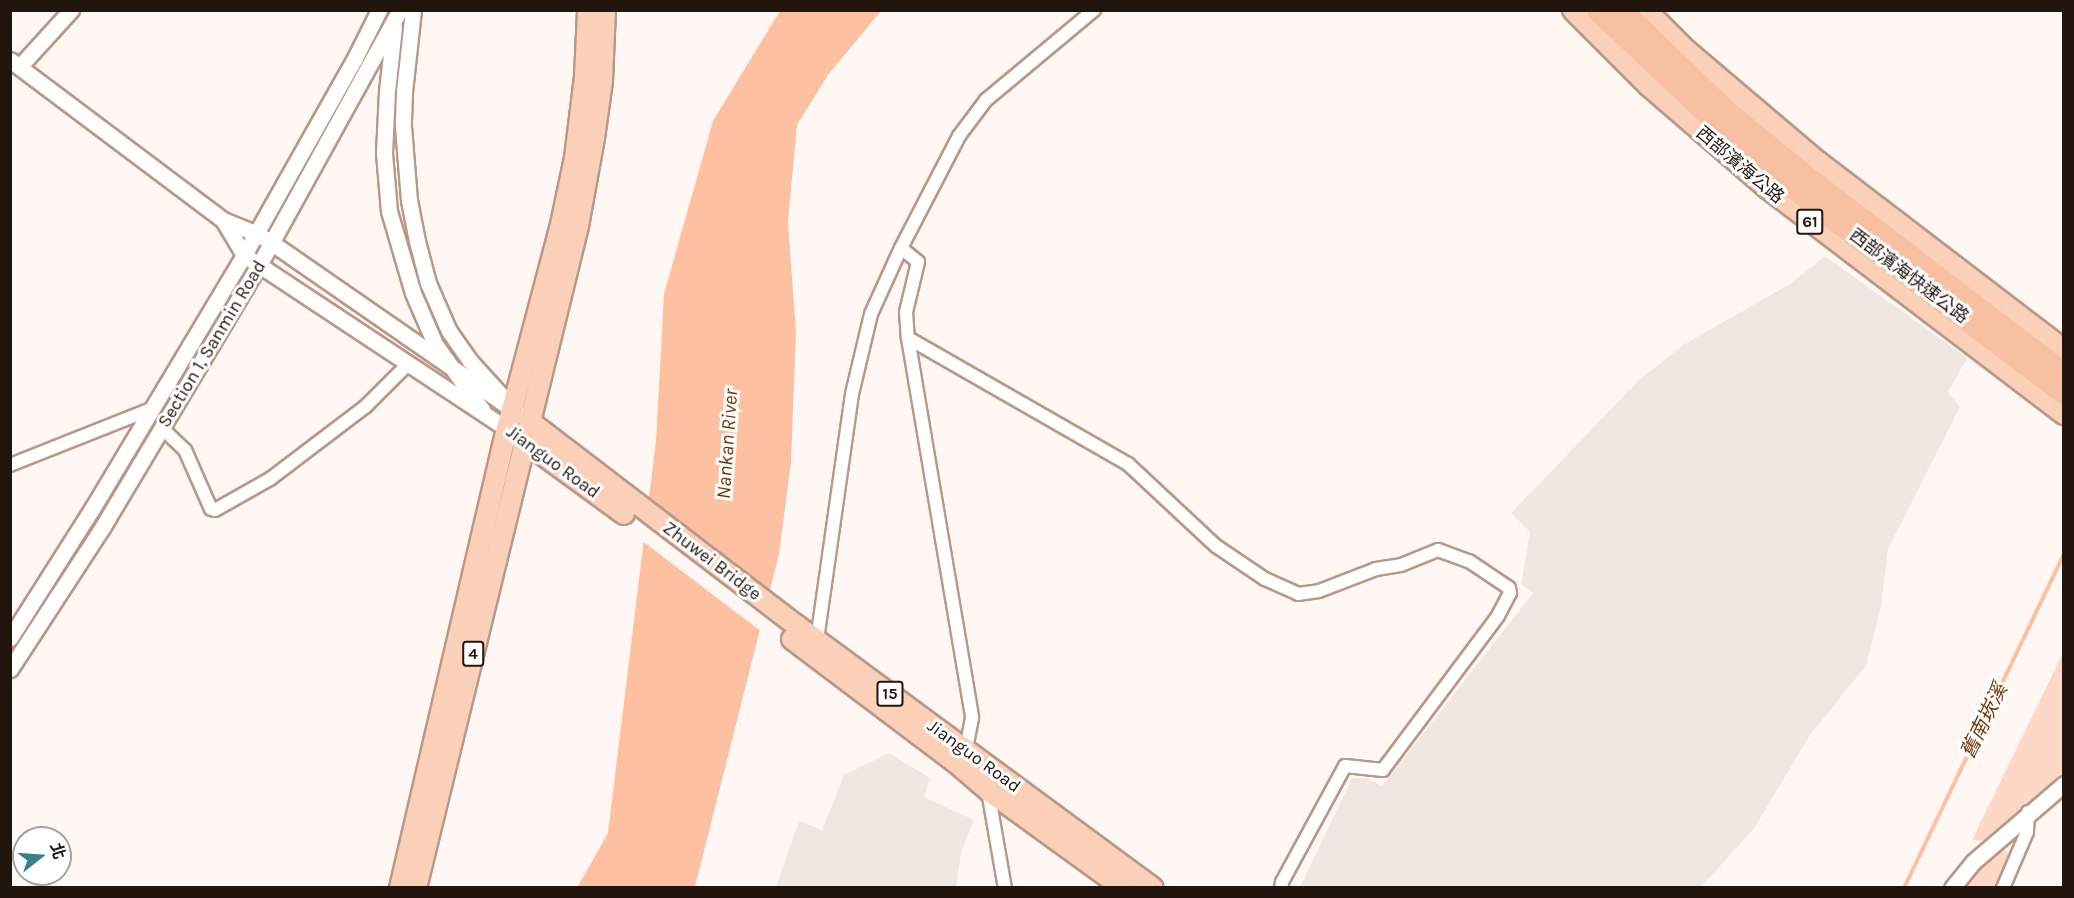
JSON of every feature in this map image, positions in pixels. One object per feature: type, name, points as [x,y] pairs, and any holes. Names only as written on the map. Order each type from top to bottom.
[{"type":"highway","name":"西部濱海快速公路","points":[[1597,10],[1723,129],[1813,204],[2064,394]]},
{"type":"highway","name":"西部濱海快速公路","points":[[1622,10],[1727,111],[1809,178],[2064,373]]},
{"type":"main road","name":"4","points":[[400,888],[507,429],[560,229],[575,158],[585,78],[588,10]]},
{"type":"main road","name":"4","points":[[416,888],[578,226],[602,81],[605,10]]},
{"type":"main road","name":"西部濱海公路","points":[[1573,10],[1649,86],[1766,187],[2064,414]]},
{"type":"main road","points":[[1646,10],[1687,51],[1813,158],[2064,350]]},
{"type":"main road","name":"Jianguo Road","points":[[529,421],[626,505]]},
{"type":"main road","name":"Jianguo Road","points":[[507,429],[626,505]]},
{"type":"main road","name":"Zhuwei Bridge","points":[[626,505],[794,632]]},
{"type":"main road","name":"Jianguo Road","points":[[794,632],[817,640],[1153,888]]},
{"type":"main road","name":"Jianguo Road","points":[[794,632],[988,791],[1123,888]]},
{"type":"street","points":[[71,10],[15,63],[223,220],[256,233],[272,243],[454,371],[513,409]]},
{"type":"street","name":"Section 1, Sanmin Road","points":[[10,638],[154,408],[244,255],[354,60],[379,10]]},
{"type":"street","points":[[413,10],[404,92],[403,126],[409,200],[417,241],[428,283],[449,331],[470,361],[513,409]]},
{"type":"street","points":[[817,640],[852,394],[871,314],[901,248],[959,136],[986,100],[1095,10]]},
{"type":"street","points":[[397,13],[387,91],[384,153],[389,211],[413,293],[435,344],[483,411]]},
{"type":"street","name":"Section 1, Sanmin Road","points":[[14,658],[162,428],[259,265],[397,13]]},
{"type":"street","points":[[223,220],[244,255],[483,411]]},
{"type":"street","points":[[901,248],[918,262],[906,312],[908,338],[972,718],[966,750]]},
{"type":"street","points":[[908,338],[1128,464],[1215,546],[1266,579],[1298,594],[1319,591],[1376,568],[1401,565],[1438,550],[1469,561],[1509,588],[1510,593],[1498,616],[1383,770],[1345,766],[1282,882],[1281,888]]},
{"type":"street","points":[[162,428],[186,450],[211,509],[215,510],[270,479],[365,407],[409,363]]},
{"type":"street","points":[[10,465],[154,408]]},
{"type":"street","name":"Jianguo Road","points":[[513,409],[529,421]]},
{"type":"street","name":"Jianguo Road","points":[[483,411],[507,429]]},
{"type":"street","points":[[984,763],[1005,888]]},
{"type":"street","points":[[1952,888],[1973,862],[2028,812],[2064,784]]},
{"type":"street","points":[[2003,888],[2027,832],[2028,812]]},
{"type":"shaded area","points":[[1825,256],[1967,358],[1948,392],[1960,407],[1888,549],[1881,607],[1866,666],[1810,735],[1753,830],[1701,887],[1300,887],[1352,778],[1366,778],[1382,786],[1533,593],[1521,584],[1530,532],[1511,513],[1638,381],[1683,345],[1790,284]]},
{"type":"shaded area","points":[[2063,653],[2063,773],[1983,841],[1972,840]]},
{"type":"shaded area","points":[[889,753],[930,778],[924,797],[974,820],[961,853],[956,887],[776,887],[799,821],[822,830],[844,775]]},
{"type":"shaded area","points":[[2002,848],[2011,855],[1996,887],[1959,888]]},
{"type":"water","name":"Nankan River","points":[[780,11],[881,11],[828,75],[797,125],[788,222],[796,332],[791,463],[779,554],[695,887],[577,888],[608,833],[656,441],[664,294],[713,121]]},
{"type":"pier","points":[[646,501],[772,594],[762,632],[641,540]]},
{"type":"waterway","name":"舊南崁溪","points":[[1904,888],[2064,554]]}]
